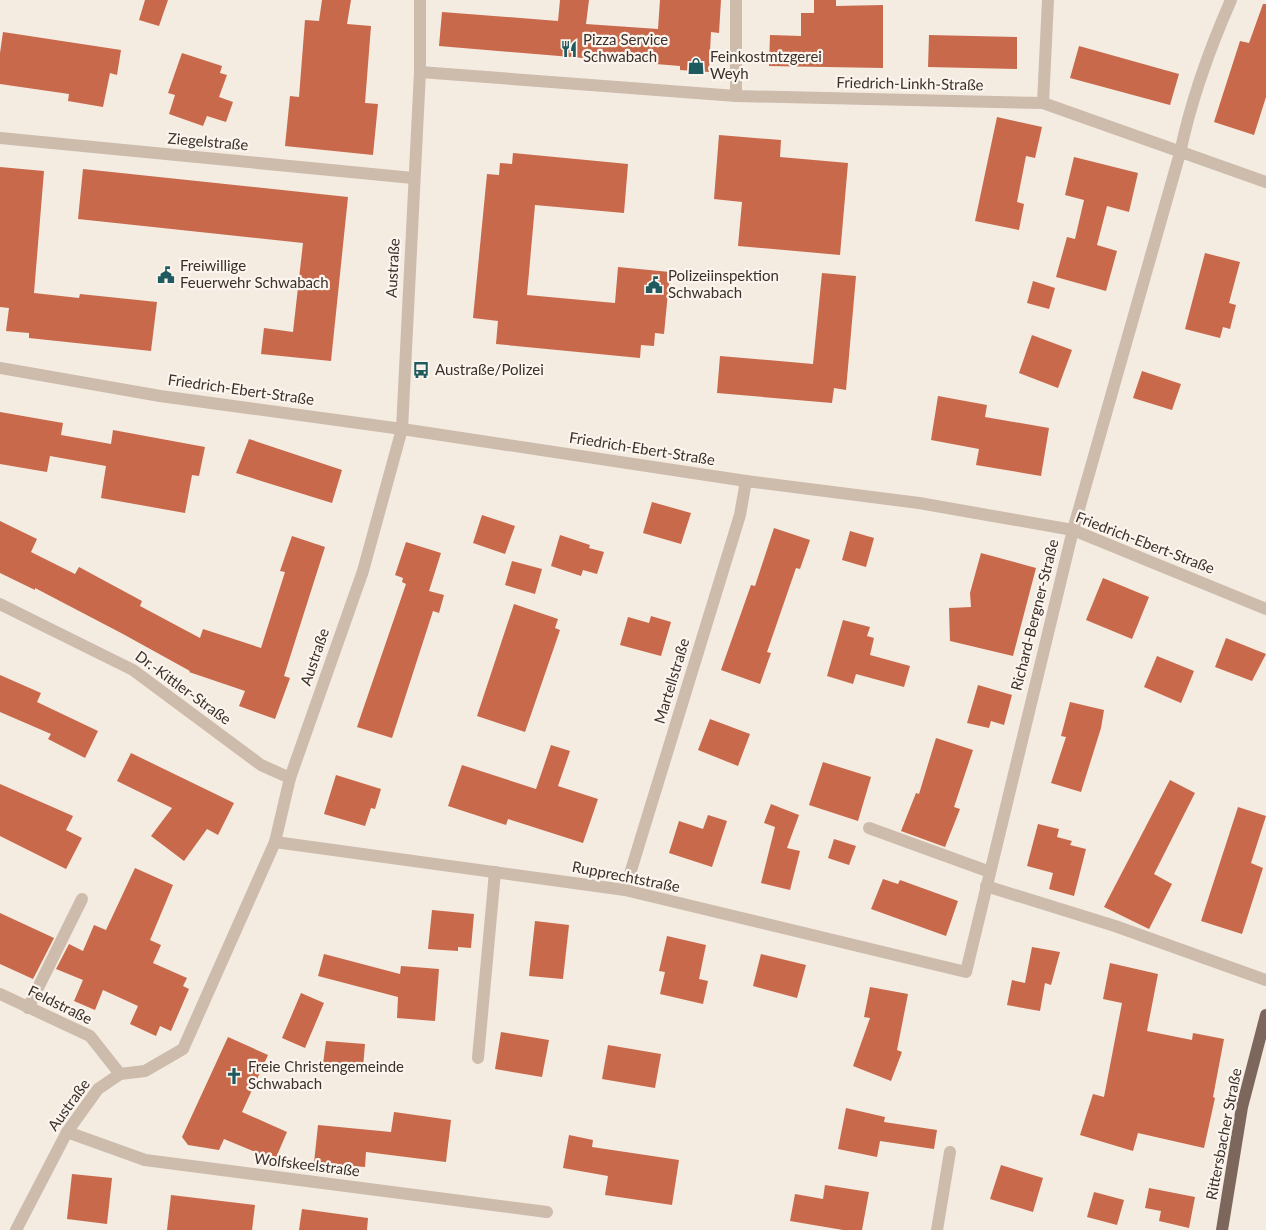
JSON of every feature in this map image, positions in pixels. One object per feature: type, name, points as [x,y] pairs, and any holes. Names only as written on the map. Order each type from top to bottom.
[{"type":"main road","name":"Rittersbacher Straße","points":[[1222,1230],[1242,1107],[1266,1015]]},
{"type":"street","name":"Austraße","points":[[16,1230],[67,1132],[98,1089],[120,1074],[144,1071],[183,1049],[275,842],[290,778],[363,571],[402,429],[413,178],[420,72],[420,0]]},
{"type":"street","points":[[736,0],[736,96]]},
{"type":"street","points":[[1043,103],[1048,0]]},
{"type":"street","name":"Richard-Bergner-Straße","points":[[966,972],[1073,530],[1180,153],[1189,110],[1213,42],[1231,0]]},
{"type":"street","name":"Friedrich-Linkh-Straße","points":[[420,72],[736,96],[1043,103],[1266,182]]},
{"type":"street","name":"Ziegelstraße","points":[[0,138],[413,178]]},
{"type":"street","name":"Friedrich-Ebert-Straße","points":[[0,368],[160,396],[402,429],[746,481],[919,502],[1073,530],[1266,609]]},
{"type":"street","name":"Martellstraße","points":[[625,890],[740,515],[746,481]]},
{"type":"street","name":"Dr.-Kittler-Straße","points":[[0,604],[133,670],[261,765],[290,778]]},
{"type":"street","points":[[869,828],[990,872]]},
{"type":"street","name":"Rupprechtstraße","points":[[275,842],[625,890],[966,972]]},
{"type":"street","points":[[478,1058],[494,872]]},
{"type":"street","points":[[986,886],[1115,926],[1266,980]]},
{"type":"street","points":[[28,1008],[82,899]]},
{"type":"street","name":"Feldstraße","points":[[0,994],[90,1036],[120,1074]]},
{"type":"street","name":"Wolfskeelstraße","points":[[67,1132],[145,1160],[548,1212]]},
{"type":"street","points":[[937,1230],[950,1152]]},
{"type":"building","points":[[145,0],[168,0],[159,26],[139,20]]},
{"type":"building","points":[[322,0],[351,0],[347,24],[371,26],[365,103],[378,104],[373,155],[285,146],[290,96],[299,97],[305,20],[319,21]]},
{"type":"building","points":[[560,0],[589,0],[586,24],[658,29],[660,0],[721,0],[719,33],[711,32],[709,72],[680,70],[680,66],[439,46],[442,12],[558,21]]},
{"type":"building","points":[[814,0],[836,0],[836,6],[883,5],[883,68],[769,66],[770,35],[801,36],[801,13],[814,13]]},
{"type":"building","points":[[1263,4],[1266,4],[1266,97],[1254,135],[1214,122],[1240,41],[1249,43]]},
{"type":"building","points":[[3,32],[121,50],[117,75],[110,73],[103,107],[68,101],[69,94],[0,84],[0,53]]},
{"type":"building","points":[[929,35],[1017,37],[1017,69],[928,67]]},
{"type":"building","points":[[1079,46],[1179,74],[1170,105],[1070,78]]},
{"type":"building","points":[[182,53],[222,66],[220,73],[227,75],[219,97],[233,102],[226,122],[207,116],[203,126],[169,114],[175,95],[168,93]]},
{"type":"building","points":[[997,117],[1042,127],[1035,158],[1026,156],[1017,202],[1024,204],[1019,230],[975,221]]},
{"type":"building","points":[[719,135],[781,140],[780,157],[848,163],[840,255],[738,246],[742,202],[714,199]]},
{"type":"building","points":[[513,153],[628,164],[624,213],[535,205],[527,295],[615,303],[618,267],[670,272],[664,334],[655,333],[654,346],[641,345],[640,358],[496,344],[498,321],[473,318],[487,174],[499,175],[500,163],[512,164]]},
{"type":"building","points":[[1074,157],[1138,173],[1129,212],[1107,206],[1097,245],[1117,251],[1106,291],[1056,277],[1067,237],[1075,239],[1084,200],[1065,195]]},
{"type":"building","points":[[0,167],[44,171],[34,293],[79,298],[80,294],[157,302],[151,351],[29,338],[29,333],[6,331],[9,308],[0,307]]},
{"type":"building","points":[[83,169],[348,197],[331,361],[261,354],[264,328],[293,332],[303,243],[78,219]]},
{"type":"building","points":[[1205,253],[1240,262],[1229,303],[1236,305],[1230,329],[1223,327],[1220,338],[1185,329]]},
{"type":"building","points":[[822,273],[856,276],[846,390],[834,388],[832,403],[717,393],[720,356],[813,364]]},
{"type":"building","points":[[1033,281],[1055,288],[1049,309],[1027,303]]},
{"type":"building","points":[[1032,335],[1072,350],[1058,388],[1019,373]]},
{"type":"building","points":[[1142,371],[1181,384],[1172,410],[1133,398]]},
{"type":"building","points":[[938,396],[987,405],[985,417],[1049,428],[1041,476],[976,465],[979,449],[931,440]]},
{"type":"building","points":[[0,412],[63,423],[61,435],[111,444],[113,430],[205,447],[199,476],[192,475],[185,513],[101,498],[106,466],[50,456],[47,472],[0,464]]},
{"type":"building","points":[[249,439],[342,470],[332,503],[236,473]]},
{"type":"building","points":[[652,502],[691,513],[681,544],[643,533]]},
{"type":"building","points":[[482,515],[515,526],[505,554],[473,543]]},
{"type":"building","points":[[0,521],[37,539],[31,552],[75,574],[79,567],[142,601],[140,606],[200,638],[203,629],[261,648],[285,572],[280,571],[292,536],[325,547],[284,676],[290,678],[275,719],[239,706],[245,691],[189,672],[123,634],[35,588],[35,590],[0,573]]},
{"type":"building","points":[[774,528],[810,540],[800,569],[796,568],[767,652],[771,653],[760,684],[721,670],[751,585],[755,586]]},
{"type":"building","points":[[850,531],[874,538],[866,567],[842,560]]},
{"type":"building","points":[[560,535],[590,545],[589,548],[604,552],[597,574],[583,570],[581,576],[551,566]]},
{"type":"building","points":[[406,542],[441,553],[429,591],[444,595],[439,613],[433,611],[392,738],[357,727],[406,584],[402,582],[403,578],[395,575]]},
{"type":"building","points":[[981,553],[1036,568],[1013,656],[950,641],[949,608],[971,607],[970,593]]},
{"type":"building","points":[[512,561],[542,569],[535,594],[505,585]]},
{"type":"building","points":[[1103,578],[1149,597],[1132,639],[1086,620]]},
{"type":"building","points":[[514,604],[558,619],[555,628],[560,630],[525,732],[477,716]]},
{"type":"building","points":[[651,616],[671,622],[661,656],[620,645],[628,617],[649,623]]},
{"type":"building","points":[[843,620],[870,627],[867,636],[874,638],[870,655],[910,666],[904,687],[856,674],[853,684],[827,676]]},
{"type":"building","points":[[1226,638],[1266,654],[1252,681],[1215,667]]},
{"type":"building","points":[[1157,656],[1194,671],[1181,703],[1144,687]]},
{"type":"building","points":[[0,675],[41,693],[37,702],[98,731],[85,758],[48,739],[51,734],[0,712]]},
{"type":"building","points":[[978,685],[1012,695],[1004,725],[991,721],[989,728],[967,723]]},
{"type":"building","points":[[1070,702],[1104,710],[1101,728],[1081,792],[1051,783],[1066,737],[1061,736]]},
{"type":"building","points":[[710,719],[750,734],[738,766],[698,750]]},
{"type":"building","points":[[936,738],[973,750],[954,807],[960,809],[945,847],[901,831],[916,793],[919,794]]},
{"type":"building","points":[[551,745],[570,751],[558,786],[598,799],[583,843],[508,819],[506,825],[448,806],[462,765],[536,789]]},
{"type":"building","points":[[131,753],[234,803],[218,835],[207,829],[184,861],[151,836],[172,808],[117,781]]},
{"type":"building","points":[[823,762],[871,777],[858,821],[809,805]]},
{"type":"building","points":[[336,775],[381,789],[375,809],[371,808],[365,826],[324,814]]},
{"type":"building","points":[[1170,780],[1195,793],[1154,874],[1172,884],[1149,929],[1104,907]]},
{"type":"building","points":[[0,784],[73,816],[66,830],[82,838],[66,869],[0,836]]},
{"type":"building","points":[[771,804],[799,815],[787,848],[800,851],[790,890],[761,883],[775,827],[764,823]]},
{"type":"building","points":[[1238,807],[1266,816],[1251,863],[1263,868],[1242,934],[1201,921]]},
{"type":"building","points":[[708,815],[727,821],[712,867],[669,853],[679,821],[703,829]]},
{"type":"building","points":[[1038,824],[1059,829],[1057,837],[1072,841],[1070,845],[1086,849],[1074,896],[1049,889],[1053,873],[1027,866]]},
{"type":"building","points":[[834,839],[856,846],[849,865],[828,858]]},
{"type":"building","points":[[135,868],[173,885],[150,940],[161,945],[153,963],[187,978],[183,986],[189,989],[171,1031],[160,1026],[156,1036],[130,1024],[138,1006],[103,990],[95,1010],[74,1001],[83,980],[56,969],[69,944],[83,951],[94,925],[106,930]]},
{"type":"building","points":[[883,879],[898,884],[900,880],[958,901],[946,936],[871,909]]},
{"type":"building","points":[[432,910],[474,914],[471,948],[458,947],[458,951],[428,949]]},
{"type":"building","points":[[0,913],[54,938],[33,979],[0,964]]},
{"type":"building","points":[[535,921],[569,925],[563,979],[529,976]]},
{"type":"building","points":[[667,936],[706,945],[699,979],[708,981],[703,1004],[660,994],[665,972],[659,971]]},
{"type":"building","points":[[1032,947],[1060,952],[1051,985],[1045,983],[1040,1011],[1007,1005],[1012,980],[1025,983]]},
{"type":"building","points":[[324,954],[400,974],[401,966],[439,969],[435,1021],[397,1018],[398,997],[318,976]]},
{"type":"building","points":[[761,954],[806,965],[797,998],[753,986]]},
{"type":"building","points":[[1110,963],[1158,974],[1147,1031],[1192,1040],[1193,1033],[1224,1039],[1213,1097],[1215,1098],[1204,1148],[1138,1133],[1133,1151],[1080,1135],[1093,1094],[1104,1097],[1122,1003],[1103,999]]},
{"type":"building","points":[[870,987],[908,994],[897,1050],[902,1052],[891,1081],[853,1066],[870,1018],[864,1017]]},
{"type":"building","points":[[301,993],[324,1003],[305,1048],[282,1038]]},
{"type":"building","points":[[501,1032],[549,1040],[542,1077],[495,1069]]},
{"type":"building","points":[[228,1037],[268,1055],[242,1112],[287,1132],[275,1160],[224,1139],[219,1150],[188,1145],[182,1137]]},
{"type":"building","points":[[326,1041],[365,1044],[363,1068],[323,1064]]},
{"type":"building","points":[[608,1045],[661,1054],[655,1088],[602,1079]]},
{"type":"building","points":[[846,1108],[885,1117],[884,1122],[937,1130],[934,1149],[880,1141],[877,1157],[838,1149]]},
{"type":"building","points":[[394,1112],[451,1120],[446,1162],[366,1152],[365,1167],[314,1163],[318,1125],[391,1132]]},
{"type":"building","points":[[569,1135],[593,1140],[592,1147],[679,1160],[672,1205],[605,1195],[608,1176],[563,1168]]},
{"type":"building","points":[[1001,1165],[1043,1178],[1033,1212],[990,1199]]},
{"type":"building","points":[[72,1174],[112,1178],[107,1224],[67,1219]]},
{"type":"building","points":[[825,1185],[869,1192],[862,1230],[843,1230],[790,1221],[795,1194],[823,1199]]},
{"type":"building","points":[[1149,1188],[1195,1197],[1189,1228],[1159,1221],[1161,1211],[1145,1208]]},
{"type":"building","points":[[1094,1192],[1124,1200],[1117,1225],[1087,1217]]},
{"type":"building","points":[[171,1195],[255,1205],[252,1230],[167,1230]]},
{"type":"building","points":[[302,1209],[368,1218],[367,1230],[299,1230]]},
{"type":"place","name":"Pizza Service Schwabach","points":[[569,49]]},
{"type":"place","name":"Feinkostmtzgerei Weyh","points":[[696,66]]},
{"type":"place","name":"Freiwillige Feuerwehr Schwabach","points":[[166,275]]},
{"type":"place","name":"Polizeiinspektion Schwabach","points":[[654,285]]},
{"type":"place","name":"Austraße/Polizei","points":[[421,370]]},
{"type":"place","name":"Freie Christengemeinde Schwabach","points":[[234,1076]]}]
